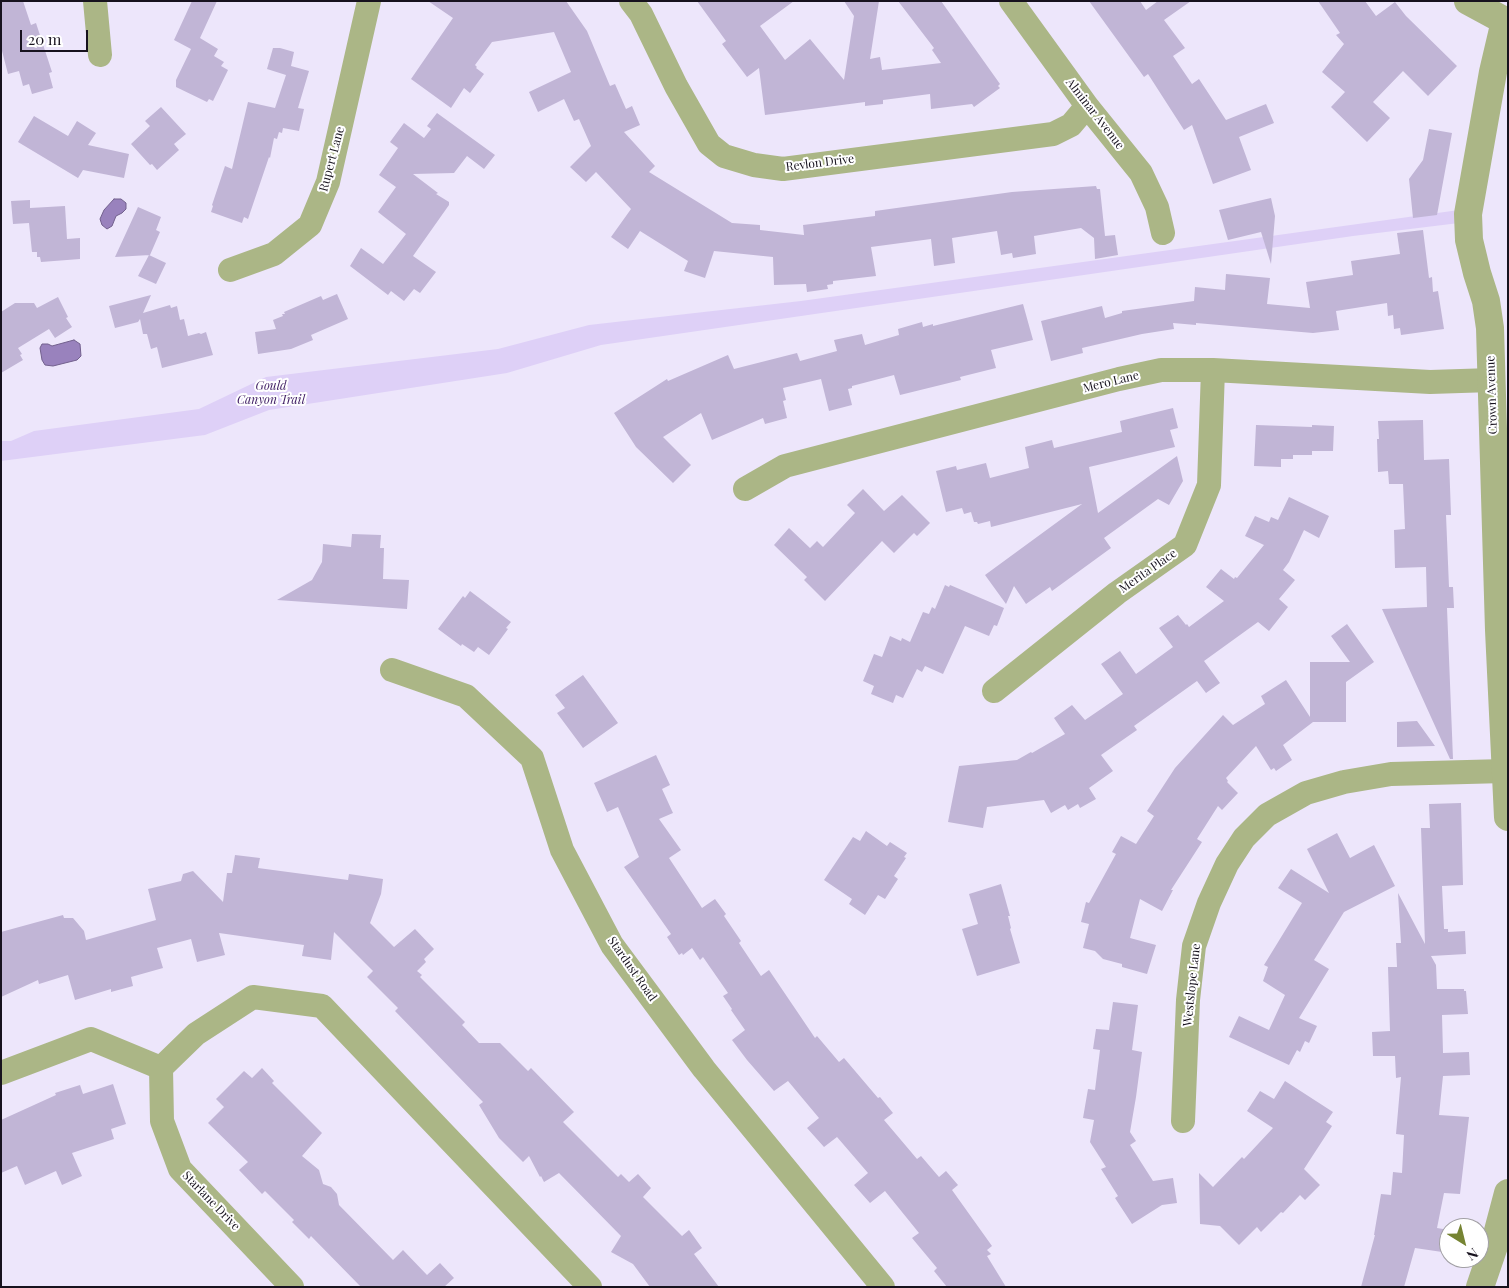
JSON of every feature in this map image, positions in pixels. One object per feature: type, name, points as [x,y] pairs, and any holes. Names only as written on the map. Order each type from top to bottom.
[{"type":"street","points":[[95,1],[100,55]]},
{"type":"street","name":"Rupert Lane","points":[[230,270],[274,254],[310,225],[328,182],[369,1]]},
{"type":"street","name":"Revlon Drive","points":[[631,1],[640,14],[676,86],[709,144],[724,156],[754,165],[783,169],[1053,134],[1071,125],[1087,106]]},
{"type":"street","name":"Alminar Avenue","points":[[1011,1],[1087,106],[1141,173],[1157,207],[1163,233]]},
{"type":"street","name":"Crown Avenue","points":[[1468,1],[1507,21],[1493,72],[1468,214],[1469,240],[1476,273],[1486,301],[1490,328],[1503,604],[1505,772],[1508,816]]},
{"type":"street","name":"Mero Lane","points":[[745,489],[785,466],[1119,379],[1161,370],[1213,370],[1430,382],[1492,380]]},
{"type":"street","name":"Merita Place","points":[[994,691],[1117,592],[1186,545],[1209,485],[1213,370]]},
{"type":"street","name":"Stardust Road","points":[[392,670],[466,696],[532,758],[562,850],[612,945],[704,1069],[883,1287]]},
{"type":"street","name":"Westslope Lane","points":[[1183,1121],[1188,1000],[1194,946],[1209,903],[1227,864],[1244,838],[1267,815],[1306,793],[1344,782],[1391,774],[1505,772]]},
{"type":"street","points":[[1,1073],[91,1039],[162,1068],[196,1034],[252,997],[322,1006],[590,1287]]},
{"type":"street","name":"Starlane Drive","points":[[162,1068],[162,1122],[180,1169],[292,1287]]},
{"type":"street","points":[[1480,1287],[1501,1247],[1508,1193]]},
{"type":"green space","name":"Gould Canyon Trail","points":[[1459,210],[1459,223],[1353,236],[601,345],[507,373],[269,410],[205,435],[1,461],[1,441],[11,441],[34,431],[199,409],[266,377],[498,349],[589,325],[801,301]]},
{"type":"shaded area","points":[[114,199],[121,199],[126,203],[126,209],[116,216],[112,226],[107,229],[102,225],[100,219],[104,210]]},
{"type":"shaded area","points":[[74,340],[80,344],[81,356],[77,360],[53,366],[45,365],[40,348],[42,344],[52,346]]},
{"type":"building","points":[[1,1],[23,1],[31,25],[36,23],[52,72],[49,73],[53,88],[32,94],[29,84],[23,86],[19,71],[8,74],[1,47]]},
{"type":"building","points":[[192,1],[217,1],[200,38],[218,49],[214,56],[224,62],[221,66],[228,70],[213,101],[209,99],[207,102],[176,87],[176,80],[191,49],[174,40]]},
{"type":"building","points":[[428,1],[566,1],[587,31],[610,86],[615,84],[626,109],[632,106],[640,125],[624,132],[655,166],[649,172],[732,223],[760,225],[760,230],[804,235],[803,225],[875,216],[875,211],[1012,192],[1096,186],[1097,189],[1100,189],[1105,236],[1115,235],[1118,255],[1095,259],[1094,238],[1081,228],[1034,236],[1036,254],[1013,258],[1012,253],[1001,255],[997,231],[952,238],[955,263],[934,266],[931,239],[871,247],[876,276],[833,281],[833,284],[827,285],[828,289],[807,292],[806,284],[774,285],[773,257],[714,251],[705,278],[684,271],[688,261],[640,231],[628,249],[611,237],[631,209],[596,172],[586,182],[570,167],[591,146],[579,119],[574,121],[564,99],[538,112],[529,92],[571,72],[554,32],[492,42],[475,65],[484,74],[470,93],[464,88],[451,108],[411,79],[453,18]]},
{"type":"building","points":[[697,1],[794,1],[760,26],[785,60],[810,39],[844,80],[854,16],[844,1],[879,1],[870,59],[880,57],[882,70],[941,63],[932,50],[934,48],[898,1],[941,1],[1000,84],[998,86],[1000,88],[974,107],[972,104],[931,109],[930,94],[883,100],[883,104],[865,106],[865,102],[765,115],[759,68],[747,77],[722,44],[726,41]]},
{"type":"building","points":[[1089,1],[1140,1],[1146,10],[1158,1],[1191,1],[1164,20],[1185,48],[1173,56],[1192,84],[1199,79],[1226,120],[1266,104],[1274,123],[1239,137],[1251,170],[1213,184],[1192,125],[1184,130],[1148,74],[1144,77]]},
{"type":"building","points":[[1318,1],[1365,1],[1376,16],[1395,2],[1406,16],[1457,66],[1428,96],[1403,71],[1373,102],[1390,118],[1367,142],[1331,107],[1345,92],[1322,72],[1344,44],[1336,35],[1340,33]]},
{"type":"building","points":[[273,48],[294,52],[291,66],[309,71],[298,108],[304,109],[299,131],[283,128],[282,133],[279,132],[277,139],[274,138],[270,158],[248,219],[244,217],[242,223],[211,212],[212,205],[225,166],[232,169],[248,102],[275,108],[286,75],[267,69]]},
{"type":"building","points":[[161,107],[186,134],[174,144],[179,150],[157,170],[131,144],[150,126],[145,121]]},
{"type":"building","points":[[437,113],[495,155],[484,169],[467,156],[454,173],[413,174],[438,193],[436,194],[449,202],[449,205],[413,256],[436,272],[420,293],[414,289],[404,301],[391,291],[388,295],[350,266],[361,248],[383,264],[406,234],[378,212],[396,187],[379,175],[398,148],[390,142],[404,123],[424,138],[431,129],[427,126]]},
{"type":"building","points":[[34,116],[68,136],[77,121],[96,133],[88,145],[129,154],[124,178],[83,170],[78,178],[18,142]]},
{"type":"building","points":[[1429,129],[1452,133],[1437,215],[1413,218],[1409,179],[1423,160]]},
{"type":"building","points":[[1271,198],[1275,216],[1271,264],[1261,232],[1228,240],[1219,210]]},
{"type":"building","points":[[30,200],[30,208],[65,206],[67,239],[80,238],[80,259],[41,262],[40,257],[37,257],[37,252],[32,252],[29,223],[13,224],[11,201]]},
{"type":"building","points":[[138,207],[161,217],[156,230],[160,232],[150,255],[115,257]]},
{"type":"building","points":[[1423,230],[1429,278],[1432,277],[1433,292],[1438,291],[1444,329],[1401,335],[1400,328],[1394,329],[1393,315],[1388,316],[1387,303],[1336,311],[1339,330],[1313,333],[1196,323],[1196,325],[1173,323],[1174,329],[1142,334],[1082,348],[1083,353],[1051,361],[1041,321],[1102,306],[1105,318],[1122,313],[1122,311],[1194,301],[1195,287],[1225,290],[1226,274],[1270,278],[1267,304],[1310,308],[1306,282],[1353,275],[1351,261],[1400,254],[1397,233]]},
{"type":"building","points":[[149,255],[166,263],[156,284],[138,276]]},
{"type":"building","points":[[337,294],[348,319],[311,335],[313,340],[291,349],[258,354],[255,332],[276,329],[273,320],[283,316],[284,312],[321,296],[323,300]]},
{"type":"building","points":[[151,295],[143,313],[170,305],[171,308],[177,306],[180,320],[184,319],[188,336],[206,332],[213,355],[162,368],[157,347],[151,349],[147,334],[143,334],[140,319],[138,322],[115,328],[109,306]]},
{"type":"building","points":[[58,297],[68,317],[66,318],[72,327],[55,338],[49,329],[18,348],[23,360],[1,373],[1,312],[15,303],[34,303],[37,308]]},
{"type":"building","points":[[1023,304],[1033,340],[991,350],[996,368],[960,377],[961,380],[900,395],[894,375],[852,386],[852,388],[848,389],[852,405],[829,411],[821,379],[783,388],[786,400],[783,401],[787,418],[765,424],[763,418],[712,440],[701,413],[663,437],[691,465],[673,483],[636,447],[614,413],[667,379],[668,381],[728,355],[734,369],[797,353],[800,361],[837,351],[834,340],[862,334],[865,345],[899,335],[898,329],[922,322],[923,327],[933,324],[933,326]]},
{"type":"building","points":[[1173,408],[1178,428],[1170,430],[1175,447],[1089,467],[1098,513],[1177,456],[1183,481],[1169,505],[1158,499],[1104,538],[1111,548],[1052,591],[1050,587],[1026,604],[1014,586],[1006,604],[985,575],[1082,504],[991,527],[990,521],[978,524],[974,522],[971,512],[964,514],[962,508],[946,512],[936,471],[956,466],[957,470],[986,463],[990,478],[1029,468],[1025,447],[1052,440],[1054,448],[1122,432],[1120,421]]},
{"type":"building","points":[[1423,420],[1424,460],[1449,459],[1451,515],[1446,515],[1449,587],[1453,587],[1454,608],[1447,608],[1453,759],[1450,759],[1382,609],[1427,607],[1426,567],[1395,568],[1394,530],[1405,529],[1403,484],[1389,484],[1388,471],[1378,472],[1378,421]]},
{"type":"building","points":[[1256,425],[1334,426],[1333,451],[1312,451],[1312,455],[1293,455],[1293,459],[1281,459],[1281,467],[1254,466]]},
{"type":"building","points":[[863,489],[884,511],[902,495],[930,523],[917,536],[914,533],[894,553],[882,541],[825,601],[804,580],[807,577],[774,545],[789,528],[810,548],[817,541],[823,547],[855,513],[847,505]]},
{"type":"building","points":[[1289,497],[1329,516],[1319,538],[1304,530],[1289,562],[1283,570],[1295,580],[1279,599],[1288,607],[1269,631],[1258,622],[1204,661],[1220,683],[1206,693],[1197,681],[1134,726],[1137,730],[1101,755],[1113,771],[1089,788],[1096,799],[1080,808],[1078,804],[1068,810],[1065,805],[1051,813],[1044,800],[987,807],[983,828],[948,822],[959,766],[1017,760],[1065,734],[1054,718],[1072,705],[1085,720],[1123,694],[1101,664],[1120,651],[1136,674],[1173,647],[1159,628],[1178,615],[1189,627],[1224,601],[1206,587],[1221,569],[1234,579],[1235,577],[1237,578],[1264,545],[1245,536],[1255,516],[1269,522],[1271,517],[1278,520]]},
{"type":"building","points":[[352,534],[381,535],[380,548],[384,548],[383,579],[409,580],[407,609],[277,600],[312,580],[322,562],[323,544],[351,547]]},
{"type":"building","points":[[945,585],[949,587],[950,585],[1004,608],[997,626],[994,625],[989,636],[965,626],[943,674],[925,666],[922,672],[917,669],[903,698],[896,695],[893,703],[871,694],[874,686],[863,681],[874,654],[882,657],[890,636],[901,641],[902,638],[910,642],[923,612],[929,614],[932,607],[935,609]]},
{"type":"building","points":[[470,591],[511,622],[489,655],[478,647],[474,652],[462,644],[461,646],[438,629],[463,596],[465,598]]},
{"type":"building","points":[[1347,624],[1374,662],[1346,682],[1346,722],[1313,722],[1283,745],[1292,760],[1276,771],[1274,768],[1271,770],[1256,746],[1226,778],[1227,782],[1238,793],[1222,810],[1218,806],[1197,839],[1202,842],[1171,890],[1173,890],[1162,911],[1140,899],[1130,938],[1156,945],[1147,974],[1122,967],[1122,964],[1103,959],[1095,951],[1083,948],[1089,924],[1081,922],[1086,902],[1089,903],[1116,854],[1112,852],[1121,836],[1136,844],[1154,816],[1147,811],[1175,768],[1223,715],[1233,725],[1265,704],[1261,696],[1286,680],[1310,717],[1310,662],[1350,662],[1331,636]]},
{"type":"building","points":[[583,675],[618,723],[583,748],[557,713],[565,708],[555,695]]},
{"type":"building","points":[[1417,721],[1435,746],[1397,747],[1397,722]]},
{"type":"building","points":[[656,755],[670,785],[662,789],[673,813],[659,819],[681,850],[669,858],[702,908],[715,899],[741,941],[739,943],[761,976],[769,970],[815,1038],[817,1036],[839,1062],[844,1058],[878,1098],[880,1097],[893,1113],[884,1120],[917,1159],[921,1156],[939,1177],[946,1171],[958,1185],[952,1190],[992,1246],[987,1250],[991,1254],[987,1256],[1006,1287],[947,1287],[934,1271],[937,1268],[912,1238],[919,1233],[885,1191],[870,1203],[854,1185],[868,1173],[837,1137],[824,1147],[807,1128],[819,1118],[788,1081],[774,1091],[732,1040],[745,1030],[723,996],[728,993],[703,957],[700,960],[692,948],[683,955],[682,953],[679,955],[667,937],[671,934],[624,867],[639,857],[618,807],[607,812],[594,783]]},
{"type":"building","points":[[1461,803],[1463,885],[1442,886],[1444,929],[1448,929],[1448,932],[1465,931],[1466,954],[1431,956],[1436,965],[1437,989],[1464,989],[1466,991],[1468,1014],[1442,1015],[1443,1053],[1469,1052],[1470,1075],[1443,1076],[1439,1115],[1469,1117],[1460,1194],[1444,1193],[1437,1228],[1439,1228],[1439,1252],[1415,1248],[1404,1287],[1361,1287],[1375,1235],[1381,1194],[1391,1195],[1393,1172],[1402,1173],[1404,1135],[1396,1134],[1401,1077],[1396,1078],[1395,1056],[1373,1056],[1372,1032],[1390,1031],[1388,967],[1397,967],[1396,943],[1401,943],[1398,893],[1425,944],[1421,828],[1430,828],[1429,804]]},
{"type":"building","points":[[866,831],[887,846],[890,842],[907,853],[904,857],[906,858],[894,876],[898,879],[885,899],[878,895],[865,915],[849,904],[852,899],[824,880],[853,837],[860,841]]},
{"type":"building","points":[[1337,833],[1350,858],[1374,845],[1395,886],[1344,912],[1314,960],[1329,969],[1299,1018],[1317,1026],[1309,1043],[1305,1041],[1300,1052],[1297,1050],[1289,1065],[1229,1037],[1239,1016],[1269,1030],[1285,995],[1263,981],[1268,967],[1264,965],[1302,903],[1278,888],[1291,869],[1329,893],[1307,849]]},
{"type":"building","points":[[235,855],[260,858],[258,868],[348,880],[349,874],[383,879],[381,894],[370,923],[394,947],[415,929],[434,949],[424,959],[426,962],[417,971],[422,975],[420,977],[465,1022],[462,1025],[479,1043],[500,1043],[528,1071],[531,1068],[574,1112],[563,1122],[618,1177],[621,1174],[629,1182],[638,1174],[651,1188],[643,1197],[682,1236],[689,1230],[702,1248],[694,1254],[719,1287],[650,1287],[633,1264],[611,1252],[621,1236],[559,1173],[544,1182],[529,1156],[523,1162],[499,1138],[479,1105],[483,1102],[395,1011],[398,1008],[367,977],[373,971],[334,932],[331,960],[302,956],[304,945],[219,933],[225,955],[197,962],[191,939],[157,948],[163,968],[131,977],[133,986],[111,992],[111,989],[75,1000],[68,975],[39,984],[38,980],[1,997],[1,932],[63,915],[64,918],[73,918],[84,931],[86,940],[156,920],[148,889],[181,881],[183,874],[193,871],[223,902],[227,873],[232,873]]},
{"type":"building","points":[[1001,884],[1010,916],[1008,916],[1010,929],[1020,963],[977,976],[962,929],[978,924],[969,894]]},
{"type":"building","points":[[1113,1002],[1138,1005],[1132,1050],[1142,1052],[1130,1132],[1136,1141],[1130,1145],[1153,1181],[1173,1178],[1177,1203],[1162,1205],[1132,1224],[1115,1198],[1118,1196],[1101,1169],[1106,1167],[1090,1142],[1094,1120],[1083,1118],[1088,1089],[1095,1090],[1100,1050],[1093,1049],[1096,1029],[1109,1030]]},
{"type":"building","points":[[262,1068],[274,1081],[272,1083],[322,1133],[302,1156],[319,1170],[323,1184],[331,1187],[337,1194],[339,1205],[393,1260],[403,1250],[427,1275],[440,1263],[454,1278],[444,1287],[361,1287],[311,1236],[309,1239],[292,1222],[294,1220],[265,1191],[262,1194],[239,1170],[248,1162],[208,1123],[224,1107],[216,1099],[244,1071],[252,1078]]},
{"type":"building","points":[[1285,1081],[1333,1112],[1326,1122],[1332,1126],[1304,1169],[1320,1185],[1305,1200],[1300,1195],[1261,1232],[1257,1227],[1239,1245],[1220,1226],[1200,1224],[1199,1173],[1213,1187],[1242,1157],[1244,1159],[1273,1128],[1247,1111],[1260,1091],[1274,1099]]},
{"type":"building","points":[[113,1084],[126,1124],[111,1129],[114,1139],[72,1153],[82,1176],[62,1185],[56,1171],[25,1185],[17,1166],[1,1173],[1,1120],[56,1095],[55,1093],[80,1085],[83,1094]]}]
